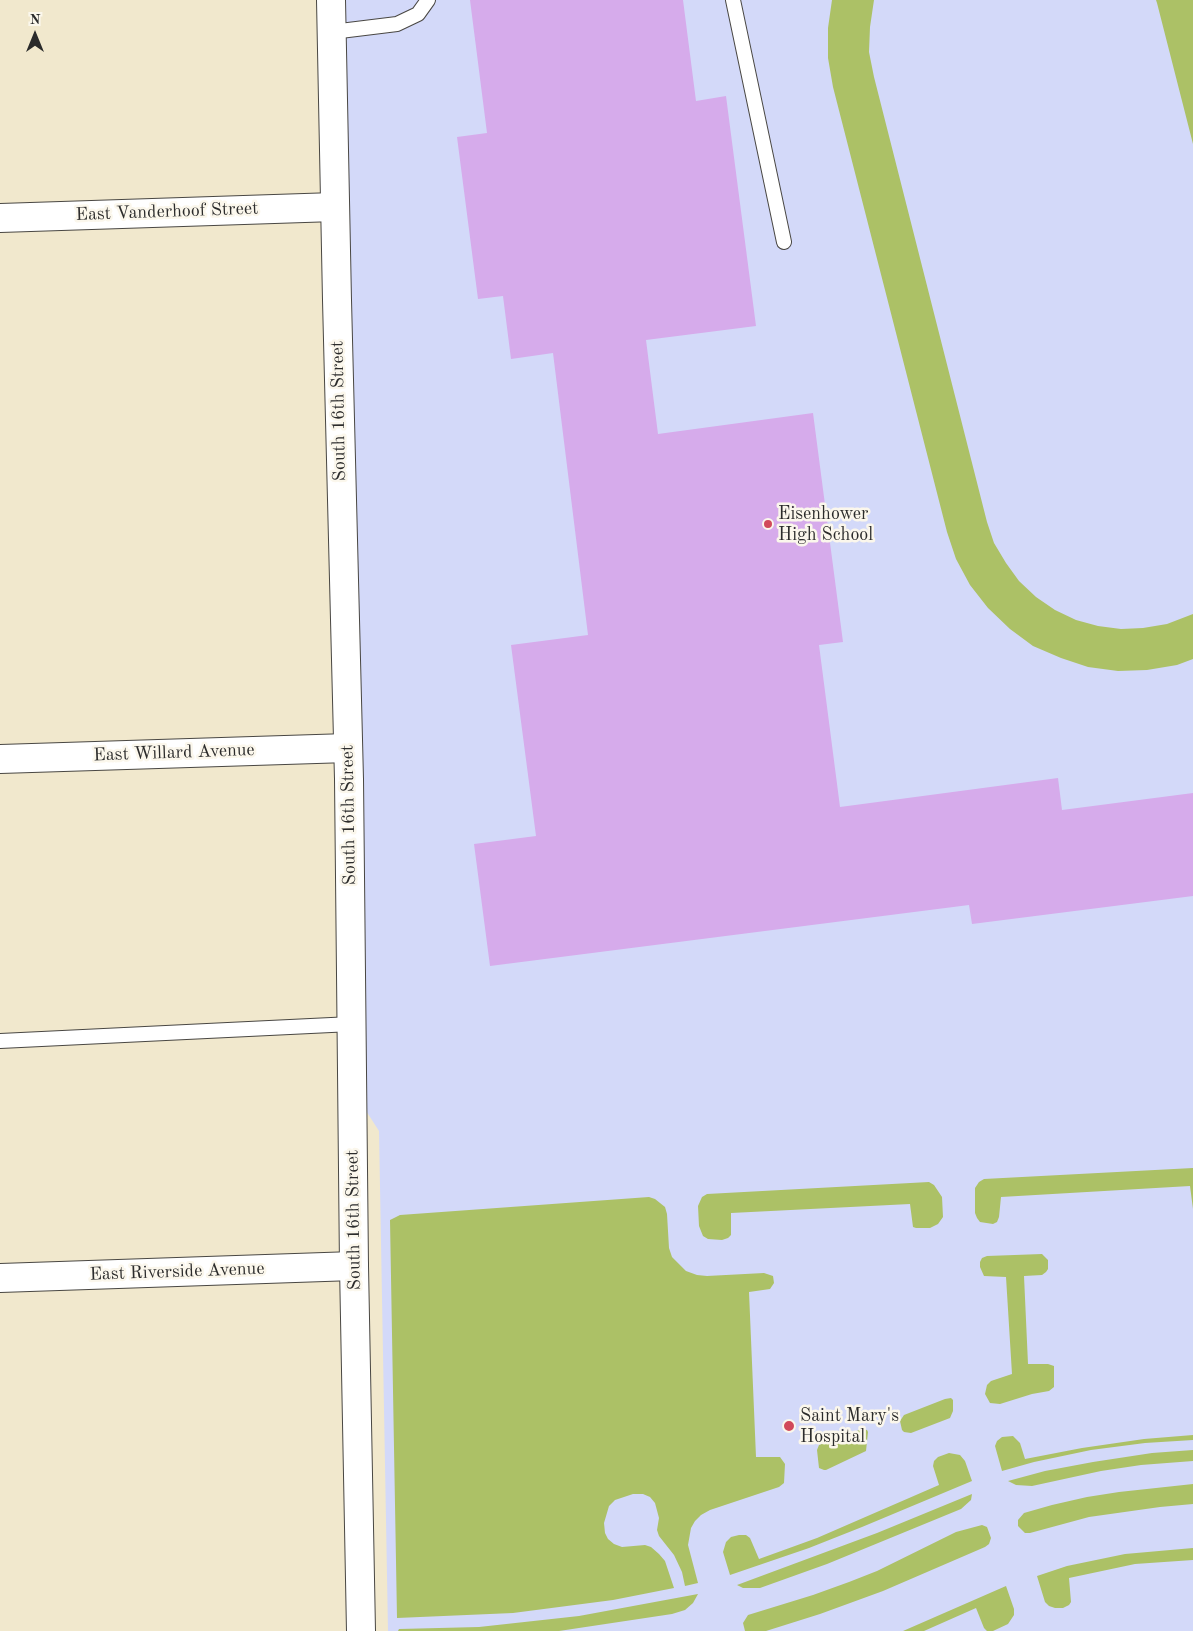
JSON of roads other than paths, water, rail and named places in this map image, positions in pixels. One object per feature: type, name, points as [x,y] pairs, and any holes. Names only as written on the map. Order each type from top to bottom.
[{"type":"street","name":"South 16th Street","points":[[331,0],[348,748],[354,1266],[361,1631]]},
{"type":"street","name":"East Vanderhoof Street","points":[[0,218],[335,207]]},
{"type":"street","name":"East Willard Avenue","points":[[0,759],[348,748]]},
{"type":"street","name":"East Riverside Avenue","points":[[0,1278],[354,1266]]},
{"type":"lane","points":[[332,32],[397,24],[418,14],[428,0]]},
{"type":"lane","points":[[733,0],[784,242]]},
{"type":"lane","points":[[0,1041],[352,1024]]},
{"type":"place","name":"Eisenhower High School","points":[[768,524]]},
{"type":"place","name":"Saint Mary's Hospital","points":[[789,1426]]}]
